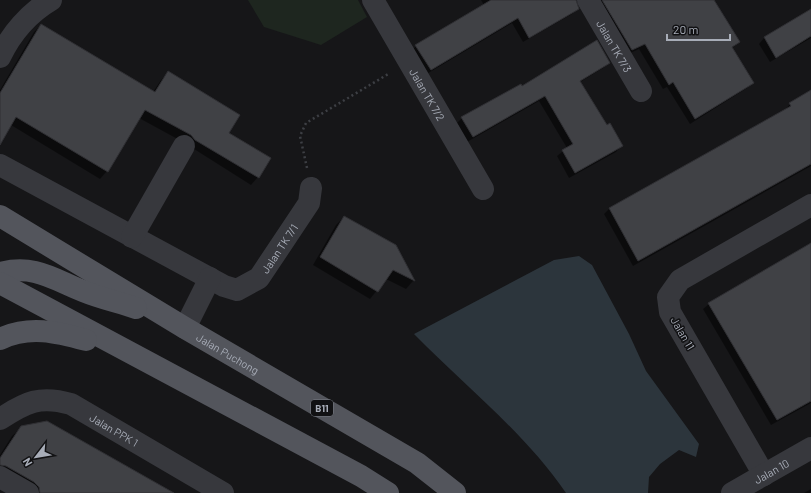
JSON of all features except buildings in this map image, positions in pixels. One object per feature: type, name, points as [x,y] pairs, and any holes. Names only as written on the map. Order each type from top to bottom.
[{"type":"main road","name":"Jalan Puchong","points":[[0,216],[177,323],[417,463],[455,493]]},
{"type":"main road","points":[[0,273],[25,269],[50,276],[83,291],[177,323]]},
{"type":"main road","points":[[0,283],[361,476],[388,493]]},
{"type":"main road","points":[[0,339],[8,335],[32,330],[55,331],[126,351]]},
{"type":"street","points":[[0,57],[15,33],[31,15],[51,0]]},
{"type":"street","name":"Jalan TK 7/2","points":[[373,0],[483,189]]},
{"type":"street","name":"Jalan TK 7/3","points":[[588,0],[641,91]]},
{"type":"street","points":[[132,237],[184,146]]},
{"type":"street","name":"Jalan TK 7/1","points":[[0,165],[224,286],[237,290],[259,278],[309,203],[311,188]]},
{"type":"street","name":"Jalan 11","points":[[764,475],[670,312],[668,297],[680,280],[811,205]]},
{"type":"street","points":[[177,323],[210,278]]},
{"type":"street","name":"Jalan PPK 1","points":[[0,419],[21,405],[42,400],[57,400],[71,404],[219,492]]},
{"type":"street","name":"Jalan 10","points":[[732,493],[811,448]]},
{"type":"street","points":[[0,476],[28,493]]},
{"type":"path","points":[[311,188],[300,136],[306,123],[409,62]]},
{"type":"shaded area","points":[[248,0],[358,0],[367,17],[321,45],[264,27]]},
{"type":"shaded area","points":[[579,256],[592,265],[629,334],[646,371],[699,444],[696,457],[679,450],[660,464],[649,477],[648,493],[566,493],[550,471],[513,430],[414,334],[554,260]]}]
